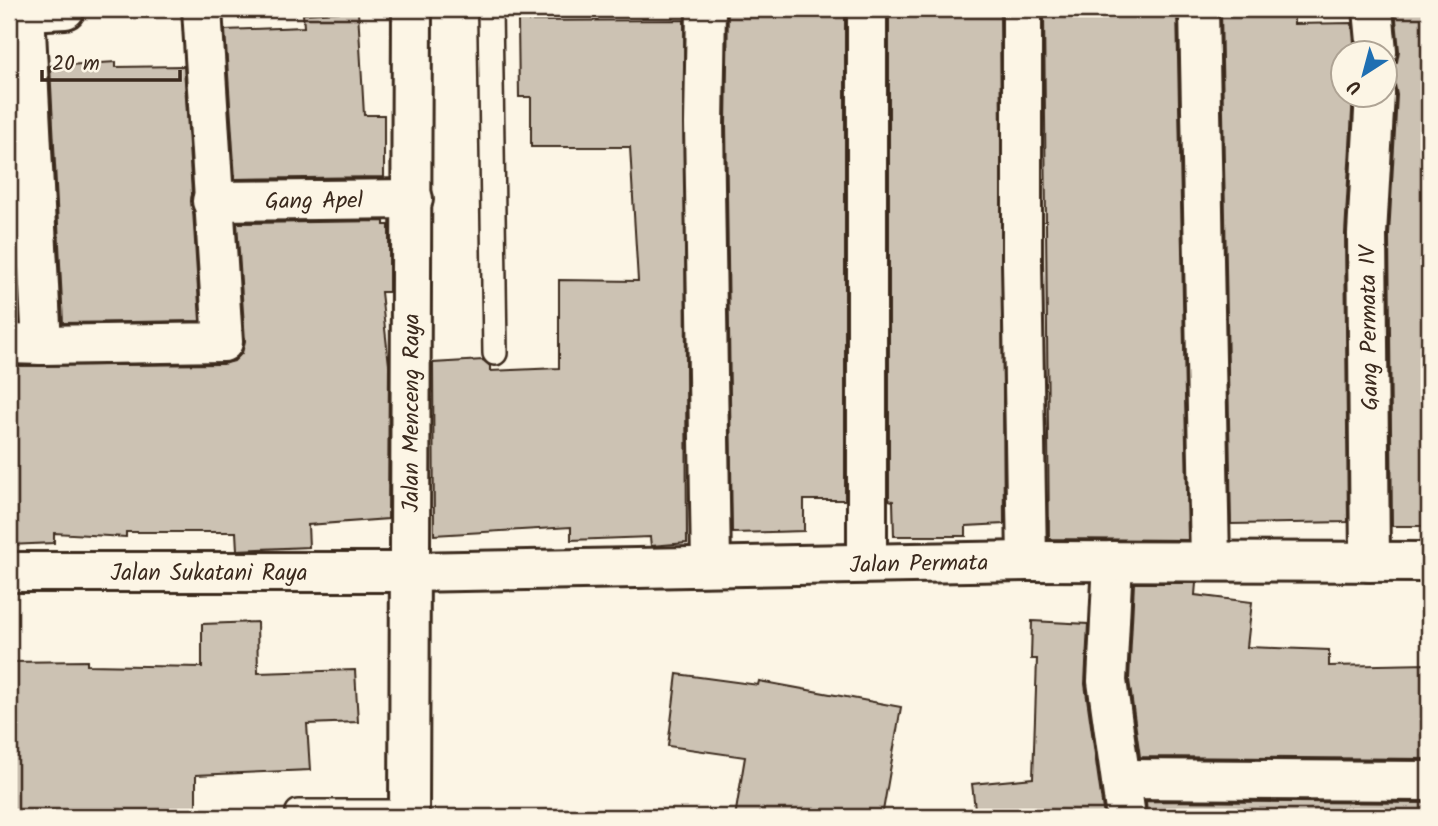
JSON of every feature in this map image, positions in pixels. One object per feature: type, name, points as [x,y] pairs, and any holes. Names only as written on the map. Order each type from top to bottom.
[{"type":"street","points":[[65,9],[17,11],[26,344],[223,342],[212,201],[202,9]]},
{"type":"street","name":"Jalan Menceng Raya","points":[[409,815],[412,9]]},
{"type":"street","points":[[706,9],[704,124],[711,564]]},
{"type":"street","points":[[867,9],[867,563]]},
{"type":"street","points":[[1022,9],[1022,262],[1027,561]]},
{"type":"street","points":[[1199,9],[1210,561]]},
{"type":"street","points":[[1373,9],[1376,38]]},
{"type":"street","name":"Gang Permata IV","points":[[1370,562],[1367,234],[1374,108]]},
{"type":"street","name":"Gang Apel","points":[[212,201],[413,199]]},
{"type":"street","name":"Jalan Permata","points":[[409,572],[711,564],[1027,561],[1429,562]]},
{"type":"street","points":[[1113,561],[1107,681],[1126,817]]},
{"type":"street","name":"Jalan Sukatani Raya","points":[[9,572],[409,572]]},
{"type":"street","points":[[1121,779],[1429,781]]},
{"type":"lane","points":[[490,9],[495,353]]},
{"type":"lane","points":[[298,812],[409,815]]},
{"type":"building","points":[[728,9],[845,10],[845,500],[804,500],[804,531],[732,533],[726,124]]},
{"type":"building","points":[[1177,9],[1188,540],[1049,539],[1044,13]]},
{"type":"building","points":[[1294,9],[1294,24],[1352,23],[1354,38],[1330,38],[1330,108],[1352,108],[1345,234],[1348,522],[1231,524],[1221,10]]},
{"type":"building","points":[[1395,9],[1429,9],[1429,526],[1392,526],[1389,235],[1396,108],[1400,108],[1400,38],[1398,38]]},
{"type":"building","points":[[358,11],[364,115],[384,115],[384,177],[235,179],[225,30],[304,27],[303,14]]},
{"type":"building","points":[[889,11],[1000,12],[1004,524],[966,526],[966,536],[894,536],[893,501],[889,500]]},
{"type":"building","points":[[684,20],[687,543],[651,546],[650,537],[571,540],[571,527],[434,535],[433,363],[483,360],[490,366],[490,371],[559,368],[559,280],[638,281],[630,147],[531,147],[531,97],[519,97],[518,21]]},
{"type":"building","points":[[116,62],[116,67],[184,66],[200,321],[63,323],[50,66]]},
{"type":"building","points":[[9,122],[13,202],[9,202]]},
{"type":"building","points":[[384,221],[384,225],[389,225],[389,292],[381,292],[389,365],[388,519],[308,525],[309,547],[237,550],[236,532],[126,532],[126,537],[54,533],[54,543],[9,545],[9,366],[223,364],[234,361],[242,353],[245,341],[237,223]]},
{"type":"building","points":[[9,275],[17,275],[19,322],[9,322]]},
{"type":"building","points":[[1134,583],[1196,583],[1195,595],[1252,602],[1247,647],[1329,650],[1329,666],[1429,664],[1429,759],[1140,757],[1129,680]]},
{"type":"building","points":[[1032,621],[1088,624],[1085,684],[1104,817],[976,817],[972,784],[1033,778],[1037,659],[1031,659]]},
{"type":"building","points":[[257,622],[258,673],[355,670],[358,722],[307,724],[310,770],[196,775],[196,817],[9,817],[9,662],[87,661],[87,665],[202,667],[202,624]]},
{"type":"building","points":[[677,674],[758,685],[759,681],[901,707],[882,817],[735,817],[745,757],[668,746]]},
{"type":"building","points":[[1146,801],[1429,803],[1429,817],[1147,817]]}]
